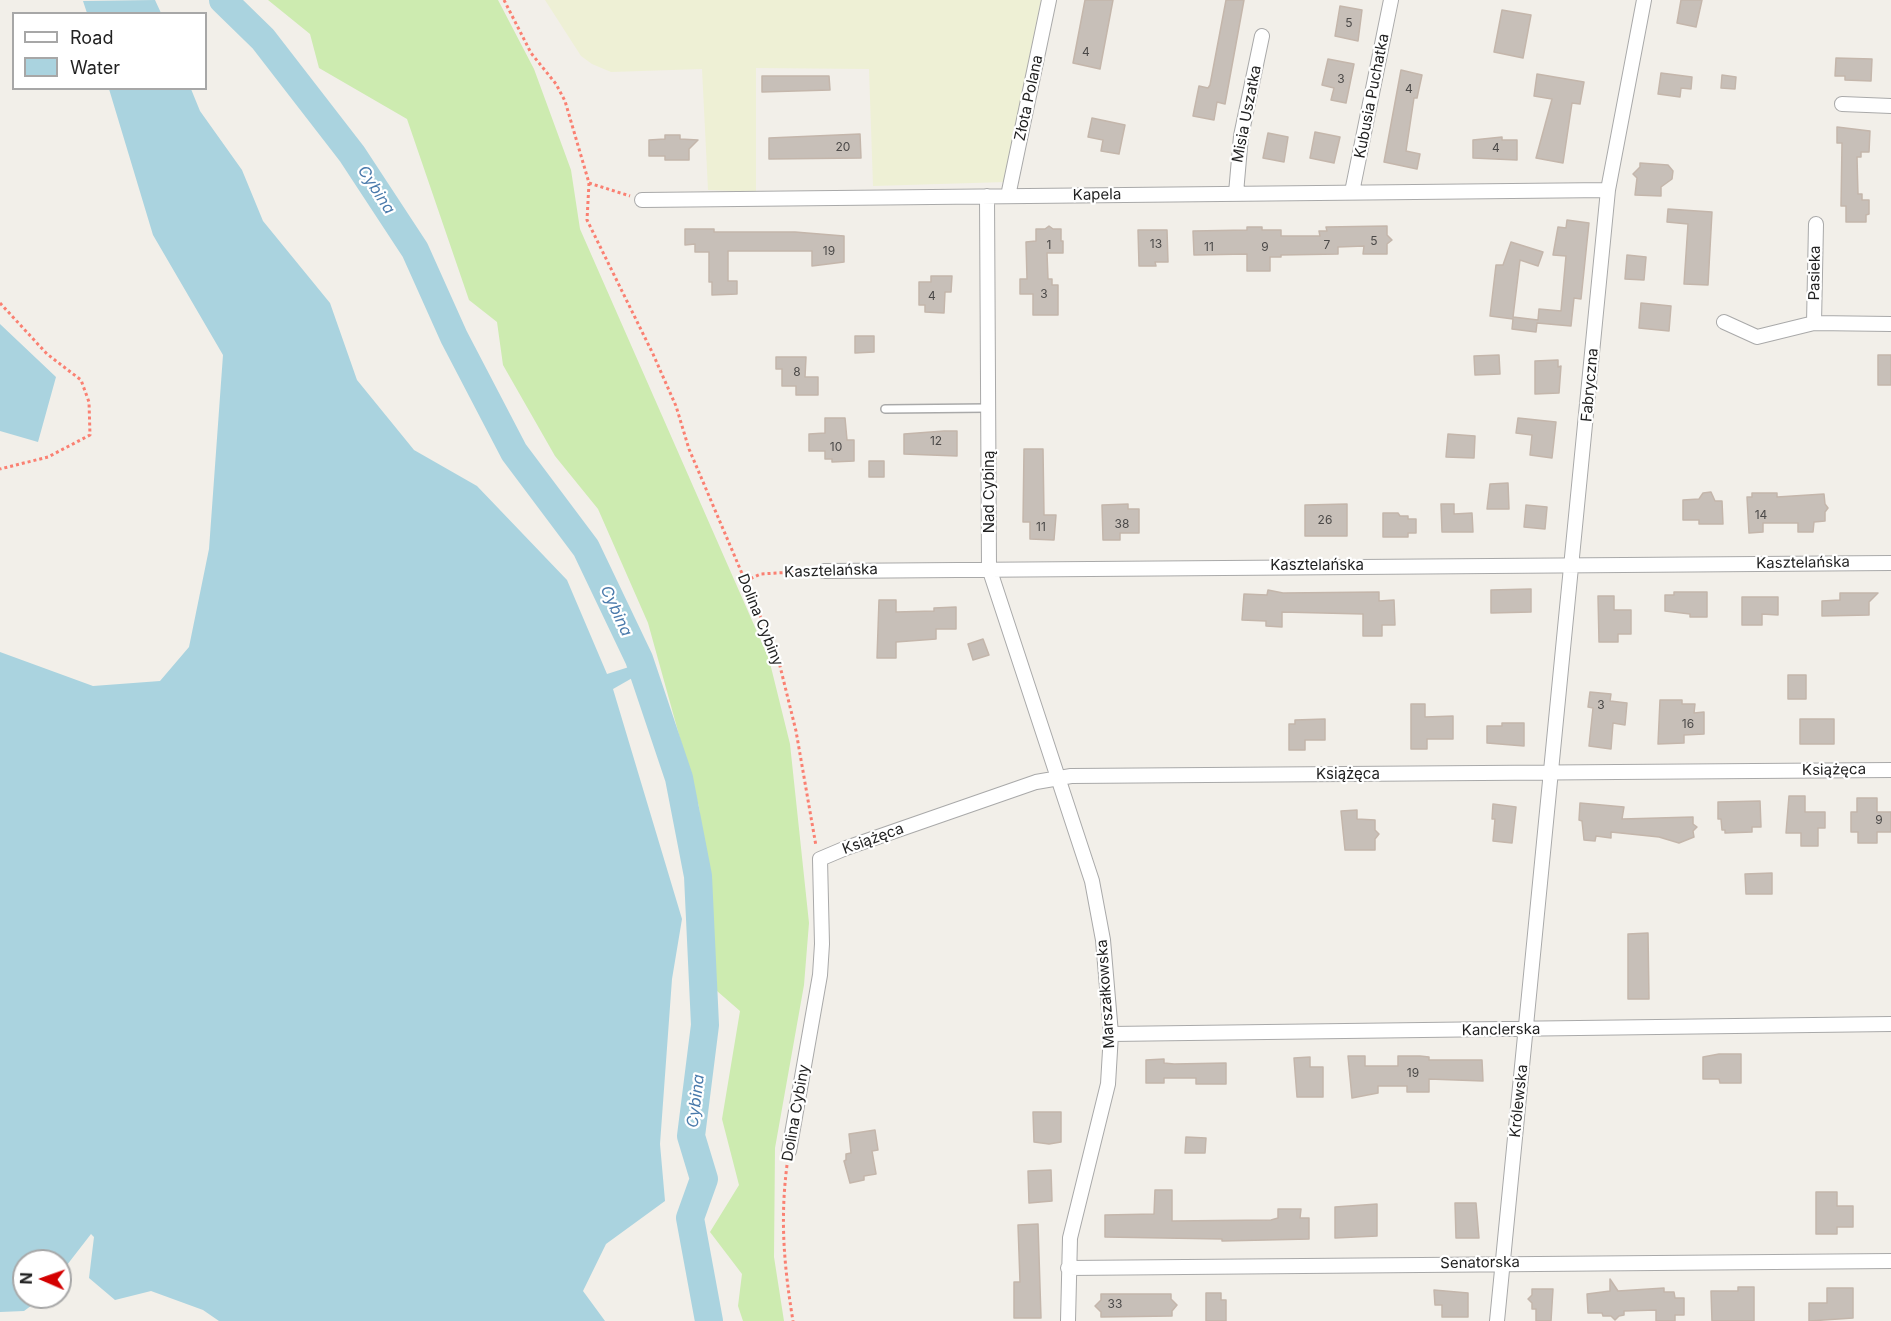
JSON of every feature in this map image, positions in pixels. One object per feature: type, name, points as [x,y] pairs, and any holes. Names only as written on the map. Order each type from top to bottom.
[{"type":"street","name":"Złota Polana","points":[[1008,196],[1049,0]]},
{"type":"street","name":"Kubusia Puchatka","points":[[1352,192],[1391,0]]},
{"type":"street","name":"Fabryczna","points":[[1552,773],[1608,190],[1644,0]]},
{"type":"street","name":"Misia Uszatka","points":[[1236,193],[1241,136],[1262,36]]},
{"type":"street","points":[[1842,104],[1891,106]]},
{"type":"street","name":"Kapela","points":[[642,200],[1608,190]]},
{"type":"street","name":"Nad Cybiną","points":[[987,196],[989,568],[1058,777]]},
{"type":"street","name":"Pasieka","points":[[1814,323],[1816,224]]},
{"type":"street","name":"Pasieka","points":[[1724,322],[1757,337],[1814,323],[1891,324]]},
{"type":"street","name":"Kasztelańska","points":[[824,571],[1573,563],[1891,563]]},
{"type":"street","name":"Książęca","points":[[820,859],[868,840],[1058,777],[1891,770]]},
{"type":"street","name":"Królewska","points":[[1497,1321],[1552,773]]},
{"type":"street","name":"Marszałkowska","points":[[1058,777],[1092,881],[1103,940],[1111,1034],[1108,1084],[1070,1238],[1068,1321]]},
{"type":"street","name":"Dolina Cybiny","points":[[789,1151],[820,975],[822,944],[820,859]]},
{"type":"street","name":"Kanclerska","points":[[1111,1034],[1891,1024]]},
{"type":"street","name":"Senatorska","points":[[1068,1268],[1891,1261]]},
{"type":"lane","points":[[885,409],[988,408]]},
{"type":"path","name":"Dolina Cybiny","points":[[504,0],[531,53],[556,84],[564,101],[589,183],[587,220],[676,406],[689,449],[778,658],[796,731],[820,859]]},
{"type":"path","points":[[589,183],[642,200]]},
{"type":"path","points":[[0,303],[47,354],[81,380],[89,402],[90,435],[48,457],[0,469]]},
{"type":"path","name":"Kasztelańska","points":[[745,581],[761,574],[824,571]]},
{"type":"path","name":"Dolina Cybiny","points":[[789,1151],[781,1208],[783,1262],[792,1321]]},
{"type":"green space","points":[[268,0],[498,0],[534,69],[571,170],[580,229],[769,659],[790,744],[809,923],[804,985],[775,1148],[774,1257],[784,1321],[743,1321],[738,1306],[742,1274],[710,1232],[739,1185],[722,1119],[740,1011],[717,991],[699,807],[648,623],[598,509],[555,456],[503,365],[497,322],[469,300],[407,119],[319,68],[310,34]]},
{"type":"green space","points":[[545,0],[1041,0],[1006,182],[873,186],[869,69],[756,68],[756,192],[708,190],[702,69],[611,72],[592,64],[581,56]]},
{"type":"water","points":[[155,0],[161,12],[87,12],[83,1]]},
{"type":"water","points":[[109,90],[191,90],[200,111],[242,170],[263,221],[330,303],[357,380],[414,450],[477,486],[567,580],[607,674],[629,667],[634,677],[613,689],[682,919],[672,979],[660,1144],[665,1201],[606,1244],[583,1291],[605,1321],[219,1321],[203,1310],[151,1291],[115,1300],[89,1278],[94,1237],[91,1234],[72,1259],[72,1249],[12,1249],[12,1309],[27,1309],[0,1312],[0,652],[93,686],[160,681],[189,647],[209,549],[223,355],[153,235]]},
{"type":"water","points":[[0,324],[56,377],[38,442],[0,431]]},
{"type":"building","points":[[1085,0],[1113,0],[1100,69],[1073,63]]},
{"type":"building","points":[[1226,0],[1244,0],[1225,104],[1217,102],[1214,120],[1193,116],[1199,86],[1208,88],[1210,85]]},
{"type":"building","points":[[1681,0],[1702,0],[1696,27],[1677,23]]},
{"type":"building","points":[[1340,6],[1362,10],[1358,41],[1335,36]]},
{"type":"building","points":[[1502,10],[1531,15],[1523,58],[1494,52]]},
{"type":"building","points":[[1836,58],[1872,59],[1871,81],[1845,80],[1845,76],[1835,76]]},
{"type":"building","points":[[1328,59],[1354,64],[1346,103],[1331,100],[1334,88],[1322,85]]},
{"type":"building","points":[[1401,70],[1422,75],[1417,98],[1414,98],[1406,151],[1420,154],[1417,169],[1384,162]]},
{"type":"building","points":[[1661,73],[1692,77],[1691,89],[1681,88],[1680,97],[1658,94]]},
{"type":"building","points":[[1537,74],[1584,82],[1580,104],[1572,103],[1563,163],[1536,158],[1552,99],[1534,96]]},
{"type":"building","points":[[1722,75],[1736,77],[1735,89],[1721,88]]},
{"type":"building","points":[[762,76],[829,76],[830,90],[762,92]]},
{"type":"building","points":[[1092,118],[1125,125],[1119,154],[1101,151],[1103,140],[1088,137]]},
{"type":"building","points":[[1837,127],[1870,131],[1869,152],[1861,152],[1861,157],[1857,157],[1858,194],[1862,194],[1862,200],[1869,200],[1869,214],[1866,215],[1866,222],[1846,222],[1846,206],[1841,206],[1842,143],[1837,143]]},
{"type":"building","points":[[1315,132],[1340,137],[1334,163],[1310,158]]},
{"type":"building","points":[[1268,133],[1288,137],[1284,162],[1263,158]]},
{"type":"building","points":[[860,134],[861,158],[769,159],[769,138]]},
{"type":"building","points":[[665,135],[680,135],[680,139],[698,140],[689,149],[689,160],[665,160],[665,156],[649,156],[649,140],[665,139]]},
{"type":"building","points":[[1502,137],[1502,140],[1517,140],[1517,160],[1473,158],[1473,140]]},
{"type":"building","points":[[1640,163],[1668,165],[1673,171],[1672,179],[1661,187],[1661,196],[1635,195],[1637,178],[1633,174],[1640,167]]},
{"type":"building","points":[[1668,209],[1712,212],[1708,285],[1684,284],[1688,224],[1667,222]]},
{"type":"building","points":[[1567,220],[1589,223],[1581,299],[1574,298],[1571,326],[1537,323],[1536,332],[1512,329],[1513,319],[1490,316],[1496,265],[1503,265],[1511,242],[1543,252],[1538,266],[1520,260],[1513,317],[1538,320],[1539,309],[1561,311],[1566,256],[1553,255],[1558,227],[1566,228]]},
{"type":"building","points":[[1049,226],[1053,229],[1061,229],[1061,241],[1063,241],[1063,253],[1047,253],[1048,279],[1052,279],[1052,285],[1058,285],[1058,315],[1033,315],[1033,294],[1020,294],[1020,279],[1027,279],[1026,242],[1036,241],[1036,229],[1045,229]]},
{"type":"building","points":[[1387,226],[1387,235],[1392,240],[1387,244],[1387,254],[1363,254],[1364,246],[1338,247],[1338,254],[1281,255],[1281,257],[1270,257],[1270,271],[1247,271],[1247,254],[1194,255],[1193,231],[1247,230],[1247,227],[1262,227],[1262,230],[1281,230],[1281,236],[1320,236],[1319,231],[1327,231],[1326,227]]},
{"type":"building","points":[[685,229],[714,229],[714,232],[795,232],[844,236],[844,262],[812,266],[812,251],[728,251],[728,281],[737,281],[737,294],[712,295],[712,282],[709,282],[709,252],[695,252],[695,244],[685,245]]},
{"type":"building","points":[[1138,230],[1167,230],[1168,262],[1155,262],[1156,266],[1139,266]]},
{"type":"building","points":[[1627,255],[1646,257],[1644,280],[1625,279]]},
{"type":"building","points":[[931,276],[952,276],[951,292],[945,292],[944,313],[925,312],[925,305],[919,305],[919,282],[931,282]]},
{"type":"building","points":[[1641,303],[1671,306],[1669,331],[1639,328]]},
{"type":"building","points":[[855,336],[874,336],[874,352],[855,353]]},
{"type":"building","points":[[1499,355],[1500,374],[1475,375],[1474,356]]},
{"type":"building","points":[[1878,355],[1891,355],[1891,385],[1878,385]]},
{"type":"building","points":[[776,357],[806,357],[805,377],[818,377],[818,395],[796,395],[796,386],[782,386],[782,369],[776,369]]},
{"type":"building","points":[[1558,360],[1558,367],[1561,366],[1559,393],[1535,394],[1535,361]]},
{"type":"building","points":[[825,418],[845,418],[847,440],[854,440],[854,461],[832,462],[832,459],[825,459],[825,451],[809,451],[809,434],[825,433]]},
{"type":"building","points":[[1518,418],[1556,422],[1552,458],[1530,455],[1532,435],[1516,433]]},
{"type":"building","points":[[957,431],[957,456],[904,454],[904,434]]},
{"type":"building","points":[[1448,434],[1475,436],[1474,458],[1446,457]]},
{"type":"building","points":[[1024,449],[1043,449],[1044,515],[1056,515],[1054,540],[1030,539],[1030,522],[1023,522]]},
{"type":"building","points":[[869,461],[884,461],[884,477],[869,477]]},
{"type":"building","points":[[1508,483],[1509,509],[1487,509],[1490,484]]},
{"type":"building","points":[[1711,492],[1715,501],[1722,501],[1723,524],[1699,524],[1699,520],[1683,520],[1683,500],[1699,499],[1703,493]]},
{"type":"building","points":[[1752,493],[1777,493],[1777,497],[1824,494],[1828,508],[1825,512],[1825,521],[1814,522],[1813,532],[1798,532],[1798,523],[1763,523],[1763,532],[1749,533],[1747,497],[1752,497]]},
{"type":"building","points":[[1128,504],[1128,509],[1139,509],[1139,533],[1120,533],[1120,540],[1103,540],[1102,505]]},
{"type":"building","points":[[1347,504],[1347,536],[1305,536],[1305,505]]},
{"type":"building","points":[[1441,504],[1454,504],[1454,514],[1472,513],[1473,532],[1442,532]]},
{"type":"building","points":[[1526,505],[1547,507],[1545,529],[1524,527]]},
{"type":"building","points":[[1383,513],[1398,513],[1400,516],[1408,516],[1408,519],[1416,519],[1416,533],[1408,533],[1408,537],[1383,537]]},
{"type":"building","points":[[1531,589],[1531,612],[1491,613],[1491,590]]},
{"type":"building","points":[[1268,590],[1283,593],[1379,592],[1379,601],[1394,600],[1395,625],[1382,625],[1382,636],[1363,636],[1363,614],[1282,612],[1282,627],[1266,626],[1266,621],[1242,620],[1244,594],[1267,595]]},
{"type":"building","points":[[1674,592],[1707,592],[1707,617],[1690,617],[1690,614],[1665,611],[1665,595],[1674,595]]},
{"type":"building","points":[[1840,593],[1878,593],[1869,602],[1869,615],[1822,616],[1822,601],[1840,600]]},
{"type":"building","points":[[1598,596],[1614,596],[1614,610],[1631,610],[1631,634],[1618,634],[1618,642],[1599,642]]},
{"type":"building","points":[[1742,597],[1778,597],[1778,615],[1762,614],[1762,625],[1742,625]]},
{"type":"building","points":[[879,600],[896,600],[896,612],[934,611],[934,608],[956,607],[956,629],[936,629],[936,639],[896,642],[896,658],[877,658]]},
{"type":"building","points":[[983,639],[989,655],[973,660],[968,644]]},
{"type":"building","points":[[1788,675],[1806,675],[1806,699],[1788,699]]},
{"type":"building","points":[[1590,692],[1611,694],[1610,701],[1627,703],[1625,725],[1613,723],[1611,749],[1589,746],[1593,708],[1588,707]]},
{"type":"building","points":[[1660,700],[1682,700],[1682,704],[1695,704],[1694,713],[1704,712],[1704,734],[1684,735],[1684,743],[1658,744]]},
{"type":"building","points":[[1411,704],[1425,704],[1425,717],[1453,716],[1453,739],[1427,739],[1427,749],[1411,749]]},
{"type":"building","points":[[1325,719],[1325,740],[1305,740],[1305,750],[1289,750],[1289,724],[1295,724],[1295,720]]},
{"type":"building","points":[[1800,719],[1834,719],[1834,744],[1800,744]]},
{"type":"building","points":[[1502,723],[1524,723],[1524,746],[1487,743],[1487,726],[1502,726]]},
{"type":"building","points":[[1789,796],[1805,796],[1805,812],[1825,812],[1825,828],[1818,828],[1818,846],[1801,846],[1801,833],[1786,833]]},
{"type":"building","points":[[1857,798],[1877,798],[1877,812],[1891,812],[1891,832],[1877,832],[1877,843],[1858,843],[1858,832],[1851,832],[1851,812],[1857,812]]},
{"type":"building","points":[[1760,801],[1761,827],[1752,827],[1752,832],[1725,833],[1725,830],[1722,830],[1721,819],[1718,819],[1718,802]]},
{"type":"building","points":[[1580,803],[1624,807],[1622,819],[1693,817],[1693,824],[1697,827],[1693,831],[1694,837],[1679,843],[1659,837],[1611,832],[1611,838],[1596,836],[1595,841],[1584,840],[1582,821],[1579,820]]},
{"type":"building","points":[[1493,804],[1516,807],[1512,843],[1493,841],[1495,819],[1492,819]]},
{"type":"building","points":[[1357,810],[1357,819],[1375,820],[1375,830],[1379,834],[1375,839],[1375,850],[1345,850],[1341,811]]},
{"type":"building","points":[[1772,873],[1772,894],[1746,894],[1745,874]]},
{"type":"building","points":[[1648,933],[1649,999],[1628,999],[1628,934]]},
{"type":"building","points":[[1741,1054],[1741,1083],[1720,1083],[1719,1079],[1703,1079],[1703,1057]]},
{"type":"building","points":[[1348,1056],[1365,1056],[1365,1066],[1398,1066],[1398,1056],[1429,1057],[1429,1060],[1482,1060],[1483,1081],[1429,1079],[1429,1092],[1407,1092],[1407,1086],[1378,1086],[1378,1093],[1352,1098]]},
{"type":"building","points":[[1310,1057],[1310,1067],[1323,1067],[1323,1097],[1297,1097],[1294,1058]]},
{"type":"building","points":[[1164,1059],[1164,1063],[1174,1064],[1226,1063],[1226,1084],[1196,1084],[1196,1078],[1164,1078],[1164,1083],[1146,1083],[1146,1060]]},
{"type":"building","points":[[1033,1112],[1061,1112],[1061,1142],[1049,1144],[1034,1142]]},
{"type":"building","points":[[875,1130],[878,1150],[872,1151],[876,1174],[864,1176],[864,1180],[850,1183],[844,1161],[846,1154],[851,1153],[849,1134]]},
{"type":"building","points":[[1186,1137],[1206,1138],[1205,1153],[1185,1153]]},
{"type":"building","points":[[1051,1170],[1052,1201],[1029,1203],[1028,1171]]},
{"type":"building","points":[[1155,1190],[1172,1190],[1172,1221],[1271,1220],[1278,1218],[1278,1209],[1301,1209],[1300,1218],[1309,1218],[1309,1239],[1222,1241],[1222,1239],[1105,1237],[1105,1215],[1154,1214]]},
{"type":"building","points":[[1816,1192],[1837,1192],[1837,1206],[1853,1206],[1853,1227],[1837,1227],[1837,1234],[1816,1234]]},
{"type":"building","points":[[1455,1203],[1476,1203],[1479,1238],[1456,1238]]},
{"type":"building","points":[[1377,1204],[1377,1236],[1335,1238],[1335,1207]]},
{"type":"building","points":[[1038,1224],[1041,1318],[1014,1318],[1014,1282],[1020,1282],[1018,1225]]},
{"type":"building","points":[[1610,1279],[1618,1291],[1664,1288],[1664,1292],[1674,1292],[1675,1298],[1684,1298],[1684,1315],[1675,1315],[1675,1321],[1656,1321],[1656,1310],[1624,1311],[1624,1315],[1615,1320],[1611,1316],[1603,1316],[1602,1313],[1588,1313],[1587,1294],[1610,1291]]},
{"type":"building","points":[[1738,1287],[1754,1287],[1754,1321],[1712,1321],[1711,1291],[1738,1291]]},
{"type":"building","points":[[1827,1288],[1853,1288],[1853,1318],[1809,1321],[1809,1303],[1827,1303]]},
{"type":"building","points":[[1532,1289],[1553,1289],[1551,1321],[1536,1321],[1536,1309],[1532,1309],[1532,1303],[1528,1299],[1532,1295]]},
{"type":"building","points":[[1434,1290],[1468,1293],[1468,1317],[1442,1317],[1442,1305],[1435,1305]]},
{"type":"building","points":[[1206,1293],[1221,1293],[1221,1300],[1226,1300],[1226,1321],[1206,1321]]},
{"type":"building","points":[[1101,1294],[1171,1294],[1171,1299],[1177,1305],[1172,1311],[1172,1316],[1101,1317],[1101,1312],[1095,1306],[1101,1300]]},
{"type":"waterway","name":"Cybina","points":[[223,0],[263,39],[352,154],[415,250],[454,337],[514,452],[586,548],[639,659],[679,778],[698,876],[705,1025],[691,1136],[704,1179],[690,1218],[709,1321]]}]
